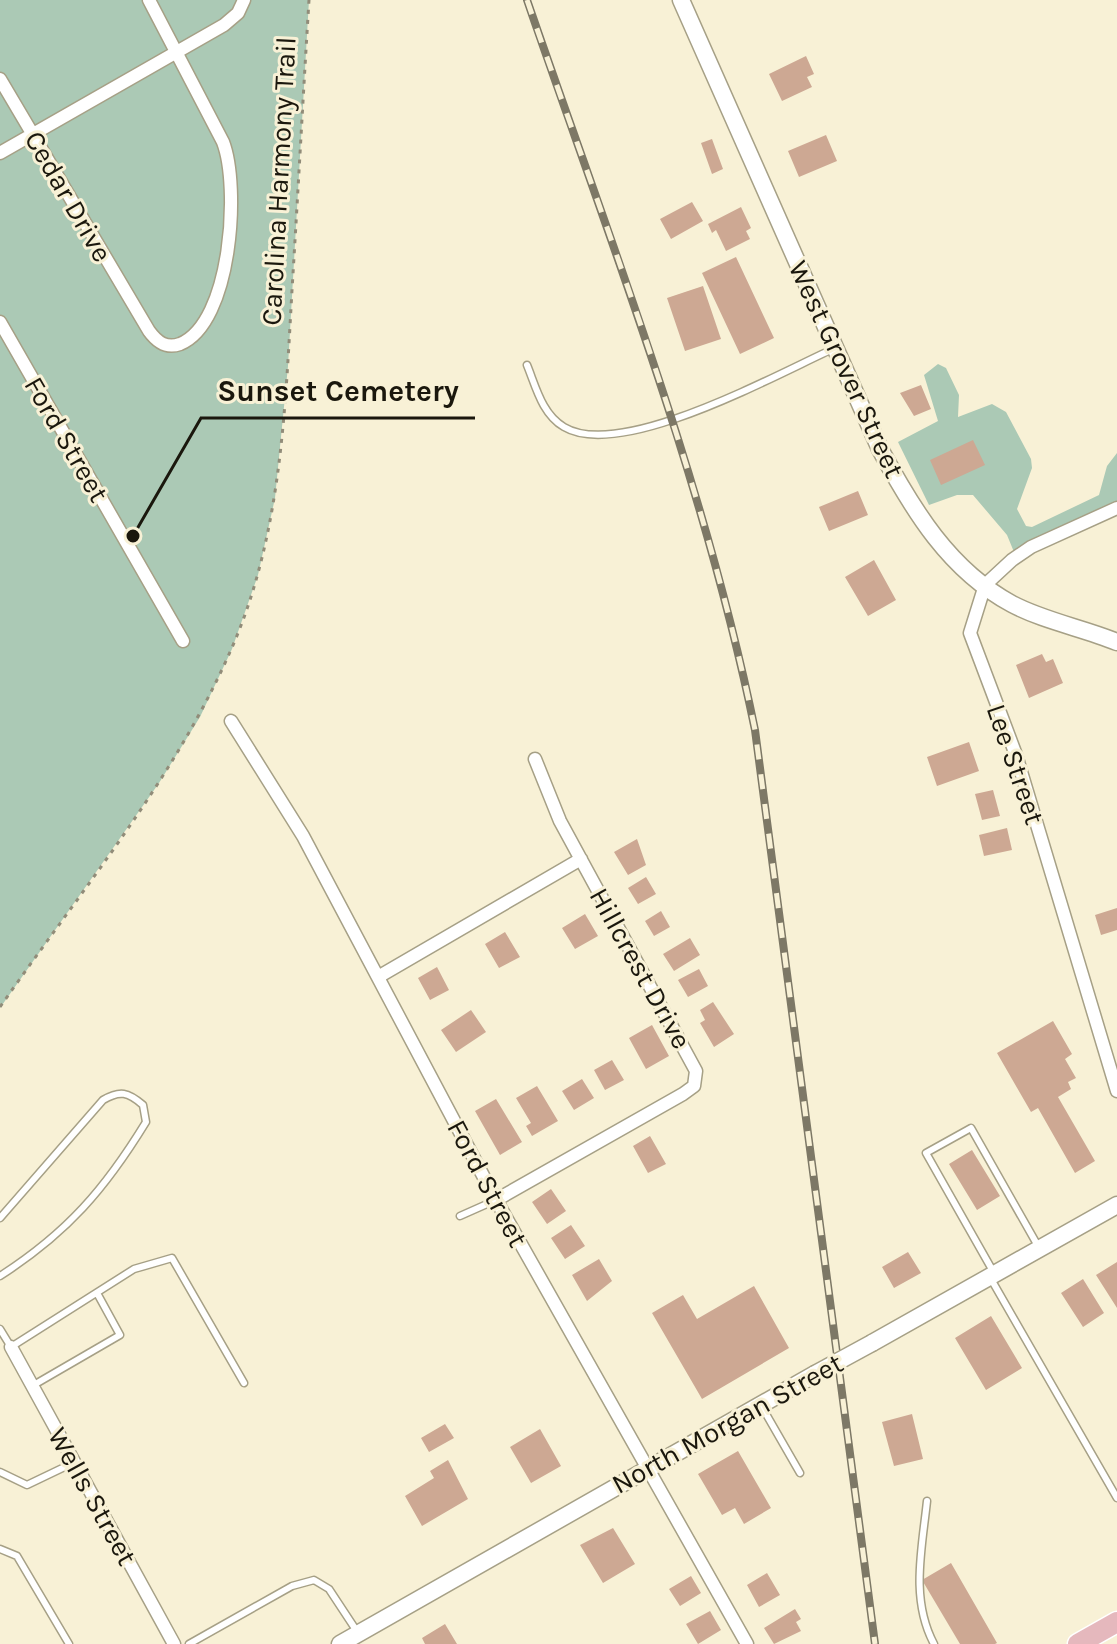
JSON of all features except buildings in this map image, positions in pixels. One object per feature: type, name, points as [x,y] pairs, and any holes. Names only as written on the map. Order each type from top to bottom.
[{"type":"main road","points":[[1092,1641],[1117,1622]]},
{"type":"street","points":[[149,0],[177,50]]},
{"type":"street","points":[[0,153],[224,25],[238,13],[244,0]]},
{"type":"street","name":"West Grover Street","points":[[681,0],[880,449],[920,520],[943,548],[985,585],[1028,611],[1117,642]]},
{"type":"street","name":"Cedar Drive","points":[[0,79],[149,331],[161,344],[172,346],[190,339],[213,313],[228,246],[227,153],[177,50]]},
{"type":"street","name":"Ford Street","points":[[0,322],[183,641]]},
{"type":"street","points":[[985,585],[1031,547],[1117,508]]},
{"type":"street","name":"Lee Street","points":[[985,585],[973,617],[971,642],[1016,755],[1117,1091]]},
{"type":"street","name":"Ford Street","points":[[231,721],[303,836],[496,1200],[742,1642]]},
{"type":"street","points":[[535,759],[546,792],[581,859]]},
{"type":"street","name":"Hillcrest Drive","points":[[378,977],[581,859],[686,1049],[696,1071],[694,1086],[496,1200]]},
{"type":"street","name":"North Morgan Street","points":[[340,1644],[361,1639],[646,1467],[1117,1205]]},
{"type":"street","name":"Wells Street","points":[[11,1347],[174,1644]]},
{"type":"lane","points":[[527,365],[547,413],[566,428],[602,437],[672,421],[836,348]]},
{"type":"lane","points":[[0,1218],[103,1100],[116,1092],[126,1092],[143,1105],[146,1122],[83,1210],[64,1231],[0,1276]]},
{"type":"lane","points":[[1039,1249],[971,1128],[926,1153],[1117,1498]]},
{"type":"lane","points":[[460,1216],[496,1200]]},
{"type":"lane","points":[[0,1329],[11,1347],[134,1269],[172,1258],[244,1383]]},
{"type":"lane","points":[[32,1386],[120,1335],[97,1293]]},
{"type":"lane","points":[[760,1404],[800,1473]]},
{"type":"lane","points":[[0,1472],[27,1485],[75,1462]]},
{"type":"lane","points":[[927,1501],[919,1584],[922,1615],[934,1644]]},
{"type":"lane","points":[[0,1549],[17,1556],[69,1644]]},
{"type":"lane","points":[[189,1644],[292,1586],[314,1580],[329,1589],[361,1639]]},
{"type":"path","name":"Carolina Harmony Trail","points":[[0,1007],[159,783],[200,717],[232,649],[258,575],[275,498],[285,409],[309,0]]},
{"type":"green space","points":[[0,0],[309,0],[288,366],[275,498],[258,575],[232,649],[200,717],[159,783],[0,1008]]},
{"type":"green space","points":[[938,364],[946,368],[959,395],[958,417],[992,404],[1006,412],[1031,459],[1032,468],[1017,509],[1026,526],[1032,527],[1099,495],[1107,466],[1117,453],[1117,504],[1014,552],[1007,535],[973,495],[957,495],[929,505],[898,442],[938,421],[924,375]]},
{"type":"railway","points":[[527,0],[682,453],[710,544],[755,730],[875,1644]]},
{"type":"place","name":"Sunset Cemetery","points":[[133,536]]}]
